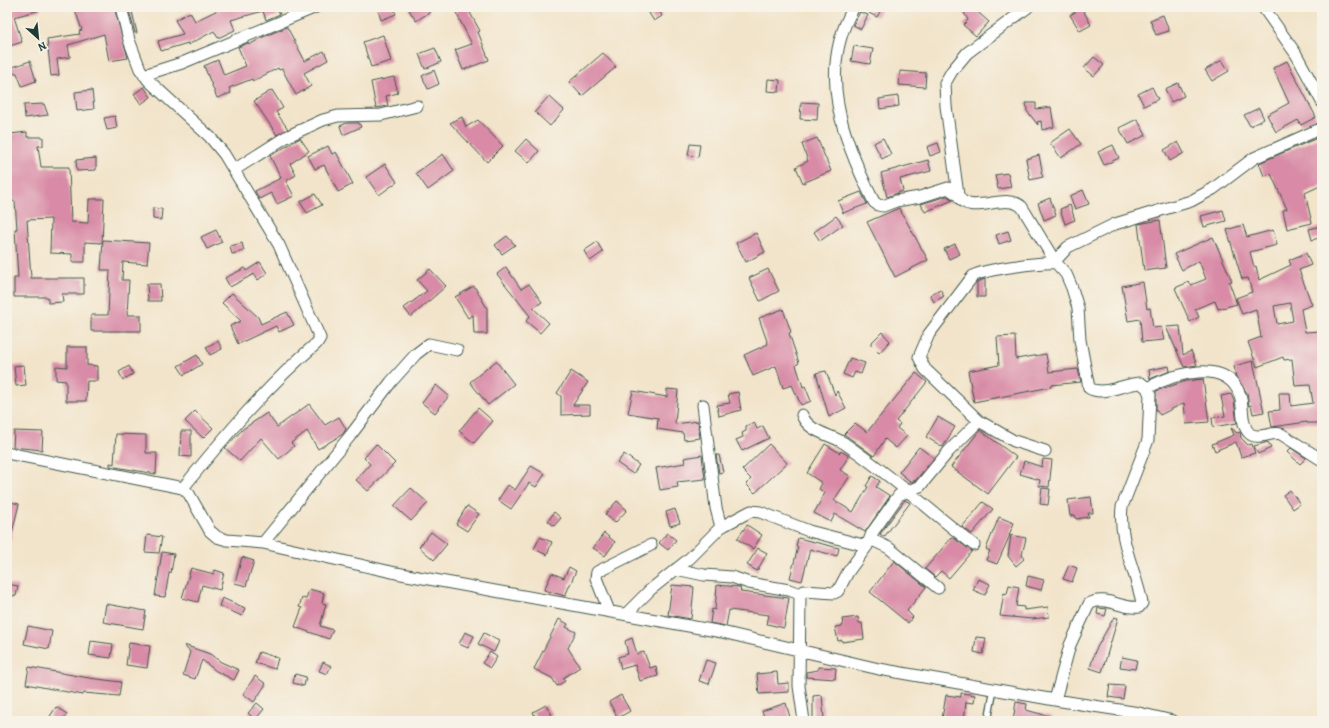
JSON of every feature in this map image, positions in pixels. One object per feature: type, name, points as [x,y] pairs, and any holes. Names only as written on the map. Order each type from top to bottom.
[{"type":"street","points":[[121,7],[134,58],[144,75],[210,137],[234,170],[279,245],[299,288],[319,340],[259,399],[218,444],[182,488]]},
{"type":"street","points":[[144,75],[182,62],[316,7]]},
{"type":"street","points":[[854,7],[841,33],[836,55],[835,74],[837,98],[844,134],[874,202],[883,206],[896,201],[920,197],[948,188],[958,195],[961,200],[970,204],[983,205],[1007,201],[1019,205],[1055,262],[1066,274],[1076,298],[1082,351],[1089,388],[1109,390],[1129,383],[1140,383],[1147,388],[1150,395],[1148,440],[1122,507],[1121,517],[1124,537],[1142,603],[1139,606],[1130,608],[1101,600],[1089,604],[1070,645],[1055,700]]},
{"type":"street","points":[[958,195],[946,106],[945,83],[952,71],[967,53],[1028,7]]},
{"type":"street","points":[[1263,7],[1296,54],[1322,102]]},
{"type":"street","points":[[234,170],[286,137],[323,120],[338,116],[381,115],[417,106]]},
{"type":"street","points":[[1046,451],[1014,441],[979,421],[921,363],[919,357],[924,341],[953,301],[975,275],[1043,262],[1055,262],[1068,247],[1116,224],[1191,201],[1213,189],[1254,158],[1322,128]]},
{"type":"street","points":[[263,543],[350,436],[391,382],[416,354],[429,344],[457,350]]},
{"type":"street","points":[[1147,388],[1177,375],[1200,371],[1216,372],[1230,379],[1240,394],[1246,427],[1249,433],[1257,437],[1275,433],[1281,434],[1322,460]]},
{"type":"street","points":[[703,405],[716,508],[721,527]]},
{"type":"street","points":[[802,415],[809,426],[836,438],[852,448],[974,545]]},
{"type":"street","points":[[800,594],[804,591],[837,592],[872,533],[899,495],[920,486],[949,451],[979,421]]},
{"type":"street","points":[[7,453],[182,488],[189,494],[213,534],[227,540],[263,543],[396,574],[722,632],[879,668],[994,690],[1139,713],[1173,721]]},
{"type":"street","points":[[626,614],[650,590],[676,569],[721,527],[744,514],[755,510],[809,532],[868,542],[889,548],[938,588]]},
{"type":"street","points":[[609,611],[596,578],[597,572],[651,545]]},
{"type":"street","points":[[676,569],[704,575],[732,578],[749,584],[789,590],[800,594]]},
{"type":"street","points":[[800,594],[800,686],[804,721]]},
{"type":"lane","points":[[988,721],[994,690]]},
{"type":"building","points":[[7,7],[40,7],[40,10],[14,17],[22,42],[7,47]]},
{"type":"building","points":[[74,7],[114,7],[128,58],[109,61],[104,34],[68,45],[70,57],[57,59],[59,75],[51,76],[47,39],[80,34],[79,31],[82,30]]},
{"type":"building","points":[[128,7],[131,7],[137,33],[135,33]]},
{"type":"building","points":[[224,7],[276,7],[280,14],[266,20],[263,11],[231,20],[235,30],[218,38],[214,31],[188,45],[188,43],[161,51],[158,41],[183,34],[175,20],[190,12],[195,21]]},
{"type":"building","points":[[377,7],[393,7],[396,14],[381,20]]},
{"type":"building","points":[[414,7],[427,7],[430,12],[416,21],[409,10]]},
{"type":"building","points":[[453,7],[467,7],[480,31],[478,32],[489,60],[463,70],[455,50],[472,44]]},
{"type":"building","points":[[872,7],[881,10],[877,17],[869,13]]},
{"type":"building","points":[[961,7],[972,7],[989,22],[976,36],[963,25],[968,20]]},
{"type":"building","points":[[658,8],[662,16],[654,21],[649,13]]},
{"type":"building","points":[[1082,8],[1091,25],[1080,31],[1070,15]]},
{"type":"building","points":[[860,12],[868,15],[861,29],[853,25]]},
{"type":"building","points":[[1163,15],[1169,31],[1156,35],[1150,20]]},
{"type":"building","points":[[287,27],[305,61],[324,51],[328,60],[304,73],[311,86],[296,95],[282,69],[279,70],[278,68],[253,81],[252,79],[229,88],[231,93],[217,98],[204,66],[218,60],[224,75],[246,66],[238,47],[248,43],[249,45],[263,37]]},
{"type":"building","points":[[383,35],[391,61],[371,67],[363,42]]},
{"type":"building","points":[[854,46],[873,49],[870,64],[851,61]]},
{"type":"building","points":[[435,48],[441,62],[425,69],[419,54]]},
{"type":"building","points":[[603,53],[616,67],[582,96],[569,82]]},
{"type":"building","points":[[1094,57],[1104,65],[1094,76],[1084,68]]},
{"type":"building","points":[[1222,60],[1229,71],[1212,81],[1205,70]]},
{"type":"building","points":[[30,61],[36,81],[22,86],[17,73],[7,74],[7,69]]},
{"type":"building","points":[[1287,61],[1316,117],[1301,125],[1298,120],[1276,132],[1267,115],[1289,103],[1273,68]]},
{"type":"building","points":[[434,70],[439,84],[428,89],[422,76]]},
{"type":"building","points":[[900,71],[926,73],[925,87],[899,85]]},
{"type":"building","points":[[394,77],[398,93],[386,96],[388,106],[376,108],[371,82]]},
{"type":"building","points":[[768,79],[780,80],[779,92],[767,91]]},
{"type":"building","points":[[1178,83],[1184,96],[1171,102],[1165,89]]},
{"type":"building","points":[[144,87],[151,97],[141,104],[134,94]]},
{"type":"building","points":[[1152,87],[1158,99],[1144,106],[1138,94]]},
{"type":"building","points":[[92,90],[94,109],[77,111],[75,92]]},
{"type":"building","points":[[272,90],[283,108],[276,112],[288,129],[277,135],[254,101]]},
{"type":"building","points":[[549,96],[564,110],[550,126],[535,112]]},
{"type":"building","points":[[898,96],[899,106],[880,109],[879,99]]},
{"type":"building","points":[[801,102],[818,103],[817,120],[800,119]]},
{"type":"building","points":[[1026,103],[1036,103],[1036,109],[1051,107],[1054,127],[1042,130],[1041,121],[1037,122],[1038,125],[1027,111]]},
{"type":"building","points":[[44,104],[48,115],[25,118],[24,105]]},
{"type":"building","points":[[1259,108],[1264,119],[1250,126],[1244,115]]},
{"type":"building","points":[[115,116],[117,128],[107,130],[104,118]]},
{"type":"building","points":[[462,117],[466,127],[478,120],[503,146],[487,162],[450,123]]},
{"type":"building","points":[[1137,119],[1146,135],[1128,144],[1119,128]]},
{"type":"building","points":[[347,123],[359,123],[361,127],[343,135],[340,126]]},
{"type":"building","points":[[1070,129],[1081,144],[1061,158],[1050,143]]},
{"type":"building","points":[[27,132],[27,137],[43,137],[43,146],[38,146],[41,167],[69,167],[71,222],[88,223],[89,199],[104,199],[102,243],[85,242],[85,262],[72,262],[72,254],[50,253],[51,219],[27,220],[31,278],[84,278],[84,294],[62,294],[63,302],[48,303],[48,297],[14,297],[14,278],[18,278],[15,229],[17,229],[15,201],[7,202],[7,147],[11,147],[10,134]]},
{"type":"building","points":[[1322,136],[1322,185],[1305,193],[1312,223],[1287,229],[1283,210],[1287,209],[1271,174],[1264,176],[1259,163]]},
{"type":"building","points":[[300,138],[309,151],[290,164],[296,175],[286,181],[294,196],[277,204],[271,193],[259,199],[255,191],[281,178],[270,156]]},
{"type":"building","points":[[817,138],[831,171],[803,183],[796,167],[808,161],[802,144]]},
{"type":"building","points":[[883,138],[891,154],[882,159],[874,143]]},
{"type":"building","points":[[526,139],[539,151],[529,163],[515,151]]},
{"type":"building","points":[[1178,142],[1184,153],[1170,161],[1164,150]]},
{"type":"building","points":[[938,143],[941,152],[930,156],[927,147]]},
{"type":"building","points":[[690,144],[700,145],[698,157],[688,155]]},
{"type":"building","points":[[1113,145],[1119,158],[1104,165],[1098,152]]},
{"type":"building","points":[[328,146],[332,154],[336,152],[353,184],[338,192],[324,165],[315,169],[308,156]]},
{"type":"building","points":[[443,154],[454,171],[428,190],[416,173]]},
{"type":"building","points":[[1039,155],[1043,177],[1030,180],[1026,159]]},
{"type":"building","points":[[96,158],[96,170],[77,171],[76,160]]},
{"type":"building","points":[[928,160],[931,171],[900,179],[903,191],[887,197],[881,173]]},
{"type":"building","points":[[385,164],[397,182],[379,195],[366,177]]},
{"type":"building","points":[[1008,173],[1011,187],[998,189],[995,175]]},
{"type":"building","points":[[1083,190],[1089,204],[1075,209],[1070,196]]},
{"type":"building","points":[[861,192],[867,204],[843,213],[838,201]]},
{"type":"building","points":[[315,194],[322,205],[307,213],[300,202]]},
{"type":"building","points":[[947,196],[953,200],[925,212],[921,204]]},
{"type":"building","points":[[1050,198],[1056,215],[1044,220],[1038,203]]},
{"type":"building","points":[[1070,205],[1075,220],[1065,224],[1060,209]]},
{"type":"building","points":[[153,208],[162,209],[161,220],[153,219]]},
{"type":"building","points":[[899,208],[928,260],[895,277],[867,222]]},
{"type":"building","points":[[1223,210],[1226,221],[1204,227],[1201,216]]},
{"type":"building","points":[[836,216],[843,225],[820,241],[814,232]]},
{"type":"building","points":[[1160,220],[1166,268],[1144,271],[1138,224]]},
{"type":"building","points":[[1243,225],[1247,237],[1273,230],[1277,245],[1250,252],[1254,267],[1256,266],[1259,280],[1291,265],[1289,260],[1306,253],[1311,265],[1299,270],[1312,305],[1301,309],[1305,332],[1322,331],[1322,382],[1320,383],[1322,410],[1318,411],[1319,423],[1307,422],[1272,427],[1269,411],[1280,410],[1279,393],[1290,393],[1291,406],[1313,403],[1310,385],[1295,386],[1292,359],[1284,360],[1283,357],[1257,367],[1248,342],[1261,337],[1256,309],[1242,314],[1236,298],[1252,292],[1248,278],[1242,279],[1227,230]],"holes":[[[1290,303],[1293,321],[1277,324],[1274,306]]]},
{"type":"building","points":[[1322,226],[1322,237],[1312,240],[1309,229]]},
{"type":"building","points":[[216,230],[222,242],[207,249],[201,237]]},
{"type":"building","points":[[1008,231],[1011,240],[999,244],[996,235]]},
{"type":"building","points":[[756,233],[765,252],[746,262],[736,243]]},
{"type":"building","points":[[507,236],[515,245],[502,254],[495,245]]},
{"type":"building","points":[[1213,237],[1232,281],[1229,282],[1237,304],[1218,309],[1215,301],[1195,309],[1199,317],[1190,322],[1175,288],[1189,282],[1191,285],[1206,279],[1199,261],[1182,270],[1174,254]]},
{"type":"building","points":[[103,240],[149,243],[147,264],[123,262],[122,280],[129,280],[127,315],[141,315],[141,331],[91,331],[91,315],[108,315],[110,270],[101,270]]},
{"type":"building","points":[[597,242],[603,252],[590,261],[584,251]]},
{"type":"building","points":[[242,243],[244,251],[232,254],[230,246]]},
{"type":"building","points":[[955,244],[960,254],[949,259],[944,249]]},
{"type":"building","points":[[260,262],[267,273],[258,280],[254,274],[230,287],[225,278],[245,268],[246,271]]},
{"type":"building","points":[[506,267],[521,289],[529,284],[542,302],[533,308],[549,323],[540,333],[526,321],[530,316],[497,274]]},
{"type":"building","points":[[430,269],[446,286],[411,317],[404,308],[427,291],[417,280]]},
{"type":"building","points":[[768,269],[779,291],[760,301],[749,278]]},
{"type":"building","points":[[985,279],[985,297],[977,297],[977,282]]},
{"type":"building","points":[[1143,282],[1147,309],[1150,308],[1153,328],[1161,327],[1164,340],[1142,342],[1140,319],[1128,321],[1122,286]]},
{"type":"building","points":[[147,284],[160,284],[161,301],[148,301]]},
{"type":"building","points":[[474,286],[487,308],[487,334],[474,334],[473,315],[468,318],[455,297]]},
{"type":"building","points":[[940,289],[944,296],[934,302],[930,295]]},
{"type":"building","points":[[232,293],[258,317],[261,324],[287,312],[294,325],[279,332],[276,326],[238,344],[230,326],[241,321],[222,303]]},
{"type":"building","points":[[783,309],[799,363],[796,365],[803,387],[805,386],[811,401],[801,405],[792,385],[783,388],[776,366],[753,376],[744,355],[768,344],[759,318]]},
{"type":"building","points":[[1180,326],[1183,355],[1191,351],[1197,365],[1184,367],[1166,327]]},
{"type":"building","points":[[882,332],[890,341],[879,353],[870,344]]},
{"type":"building","points":[[1015,336],[1016,359],[1046,354],[1049,372],[1078,369],[1081,382],[1051,385],[1051,387],[974,402],[968,371],[999,365],[997,337]]},
{"type":"building","points":[[218,341],[222,349],[210,355],[206,347]]},
{"type":"building","points":[[67,347],[87,347],[87,365],[97,366],[97,381],[87,381],[86,401],[66,401],[66,381],[56,380],[56,366],[67,367]]},
{"type":"building","points":[[197,355],[202,364],[184,375],[178,366]]},
{"type":"building","points":[[850,358],[865,363],[861,374],[855,372],[852,378],[843,374]]},
{"type":"building","points":[[496,361],[514,384],[488,405],[470,382]]},
{"type":"building","points":[[1253,361],[1264,412],[1253,414],[1251,405],[1249,406],[1247,393],[1236,377],[1234,366]]},
{"type":"building","points":[[24,365],[26,385],[16,386],[14,366]]},
{"type":"building","points":[[129,366],[133,374],[123,380],[119,372]]},
{"type":"building","points":[[1169,366],[1170,371],[1150,379],[1149,370]]},
{"type":"building","points":[[571,371],[588,382],[573,405],[590,405],[590,414],[561,415],[561,396],[557,393]]},
{"type":"building","points":[[826,371],[835,395],[837,391],[846,408],[829,417],[816,373]]},
{"type":"building","points":[[916,373],[927,382],[896,421],[900,424],[897,428],[907,436],[896,448],[885,439],[874,456],[844,434],[855,423],[867,432]]},
{"type":"building","points":[[1203,379],[1209,422],[1186,424],[1184,403],[1160,415],[1156,409],[1156,391],[1186,381]]},
{"type":"building","points":[[436,385],[449,396],[435,413],[422,403]]},
{"type":"building","points":[[667,389],[678,390],[675,424],[698,421],[700,438],[684,440],[683,433],[657,429],[658,418],[628,413],[633,391],[667,397]]},
{"type":"building","points":[[738,392],[741,410],[719,416],[717,405],[730,403],[728,394]]},
{"type":"building","points":[[1231,394],[1234,401],[1237,423],[1213,427],[1212,418],[1225,416],[1221,396]]},
{"type":"building","points":[[309,404],[325,425],[339,417],[346,429],[343,434],[318,449],[307,431],[291,443],[294,446],[279,459],[261,438],[240,461],[225,448],[243,429],[267,413],[277,427]]},
{"type":"building","points":[[478,408],[493,421],[474,443],[459,431]]},
{"type":"building","points":[[195,411],[213,428],[203,438],[185,421]]},
{"type":"building","points":[[938,417],[955,427],[943,447],[926,437]]},
{"type":"building","points":[[754,422],[757,429],[763,426],[769,438],[742,451],[736,440],[743,437],[742,433],[746,431],[746,426]]},
{"type":"building","points":[[1231,428],[1237,433],[1240,432],[1241,438],[1248,445],[1252,444],[1255,453],[1241,457],[1236,442],[1215,451],[1212,444],[1234,435]]},
{"type":"building","points":[[980,430],[1016,457],[988,494],[951,467]]},
{"type":"building","points":[[14,431],[43,432],[42,450],[13,447]]},
{"type":"building","points":[[181,431],[191,431],[191,457],[180,456]]},
{"type":"building","points":[[116,434],[146,435],[146,453],[157,453],[156,474],[110,466],[110,463],[114,464]]},
{"type":"building","points":[[1268,442],[1271,448],[1258,454],[1254,446]]},
{"type":"building","points":[[376,444],[395,463],[368,491],[356,480],[370,464],[364,458]]},
{"type":"building","points":[[769,444],[787,463],[755,493],[746,484],[751,479],[742,470]]},
{"type":"building","points":[[825,444],[840,453],[841,451],[849,456],[840,470],[850,476],[834,500],[853,512],[868,487],[866,486],[872,476],[880,481],[876,487],[890,496],[865,532],[835,514],[831,522],[814,513],[825,493],[819,489],[822,483],[807,473]]},
{"type":"building","points":[[919,447],[934,458],[916,480],[911,482],[899,472]]},
{"type":"building","points":[[1291,448],[1306,458],[1300,464],[1287,452]]},
{"type":"building","points":[[624,454],[639,465],[633,474],[617,463]]},
{"type":"building","points":[[702,455],[705,479],[677,482],[678,487],[660,490],[656,468],[685,463],[684,458]]},
{"type":"building","points":[[716,455],[719,455],[723,472],[719,473]]},
{"type":"building","points":[[1043,459],[1052,460],[1049,487],[1039,486],[1040,480],[1020,474],[1024,461],[1042,467]]},
{"type":"building","points":[[531,466],[545,474],[536,487],[529,483],[511,509],[498,500],[508,485],[515,490]]},
{"type":"building","points":[[411,488],[428,503],[411,521],[394,506]]},
{"type":"building","points":[[1042,488],[1050,489],[1048,505],[1040,504]]},
{"type":"building","points":[[1290,490],[1300,504],[1293,509],[1283,495]]},
{"type":"building","points":[[1091,497],[1093,513],[1088,513],[1089,517],[1076,519],[1075,515],[1070,516],[1068,500]]},
{"type":"building","points":[[905,500],[910,503],[884,537],[880,534]]},
{"type":"building","points":[[7,501],[19,504],[10,541],[7,541]]},
{"type":"building","points":[[617,501],[627,510],[615,523],[605,514]]},
{"type":"building","points":[[983,502],[993,509],[972,534],[962,527]]},
{"type":"building","points":[[467,506],[479,514],[467,531],[456,524]]},
{"type":"building","points":[[675,509],[680,523],[670,526],[666,512]]},
{"type":"building","points":[[554,512],[561,518],[554,526],[548,521]]},
{"type":"building","points":[[999,517],[1014,523],[997,564],[986,560],[990,551],[986,549]]},
{"type":"building","points":[[747,525],[762,535],[753,549],[737,539]]},
{"type":"building","points":[[431,532],[447,544],[434,560],[419,547]]},
{"type":"building","points":[[604,533],[615,542],[605,556],[593,548]]},
{"type":"building","points":[[667,533],[676,540],[668,550],[659,543]]},
{"type":"building","points":[[147,535],[162,537],[159,553],[145,552]]},
{"type":"building","points":[[1011,535],[1026,538],[1022,555],[1024,559],[1016,566],[1008,556]]},
{"type":"building","points":[[540,537],[552,542],[547,555],[534,549]]},
{"type":"building","points":[[952,537],[972,551],[949,578],[941,571],[935,577],[925,569]]},
{"type":"building","points":[[798,538],[839,548],[837,556],[810,549],[802,581],[790,578],[798,547],[796,546]]},
{"type":"building","points":[[758,548],[767,553],[757,571],[747,565]]},
{"type":"building","points":[[162,552],[174,554],[165,597],[155,596]]},
{"type":"building","points":[[242,557],[254,561],[246,586],[235,583]]},
{"type":"building","points":[[894,561],[926,587],[907,611],[913,617],[908,623],[870,592]]},
{"type":"building","points":[[1069,565],[1077,568],[1072,582],[1063,579]]},
{"type":"building","points":[[569,567],[576,571],[565,596],[544,590],[552,573],[564,578]]},
{"type":"building","points":[[191,568],[214,574],[215,570],[224,573],[220,590],[202,585],[198,602],[182,598]]},
{"type":"building","points":[[1028,576],[1044,580],[1041,590],[1026,586]]},
{"type":"building","points":[[978,579],[990,584],[985,595],[973,590]]},
{"type":"building","points":[[7,584],[18,586],[16,596],[7,595]]},
{"type":"building","points":[[672,585],[694,587],[691,619],[668,615]]},
{"type":"building","points":[[717,585],[740,587],[741,592],[789,598],[784,628],[767,624],[769,615],[729,610],[726,626],[710,623],[712,609],[715,610]]},
{"type":"building","points":[[1009,585],[1019,587],[1016,606],[1024,607],[1024,610],[1048,607],[1049,617],[1032,619],[1000,616],[1004,593],[1007,594]]},
{"type":"building","points":[[309,589],[324,593],[322,603],[326,604],[320,626],[333,630],[329,639],[295,627],[302,608],[299,607],[302,598],[306,599]]},
{"type":"building","points":[[222,598],[245,608],[242,616],[219,606]]},
{"type":"building","points":[[106,604],[146,611],[143,629],[103,622]]},
{"type":"building","points":[[1098,608],[1107,609],[1105,616],[1097,614]]},
{"type":"building","points":[[858,617],[859,623],[862,623],[864,639],[842,642],[842,640],[838,641],[835,627],[843,626],[842,619]]},
{"type":"building","points":[[1114,617],[1118,618],[1102,672],[1090,668],[1095,651]]},
{"type":"building","points":[[559,619],[568,624],[566,627],[576,632],[568,648],[580,667],[563,678],[565,681],[557,686],[552,678],[534,669]]},
{"type":"building","points":[[28,626],[52,631],[49,649],[24,644]]},
{"type":"building","points":[[465,632],[474,636],[468,648],[459,644]]},
{"type":"building","points":[[484,633],[499,641],[494,652],[478,644]]},
{"type":"building","points":[[976,637],[986,638],[983,654],[974,652]]},
{"type":"building","points":[[632,638],[637,654],[644,652],[650,668],[656,666],[658,676],[640,681],[635,665],[621,669],[618,657],[628,654],[625,641]]},
{"type":"building","points":[[91,641],[113,644],[111,658],[89,655]]},
{"type":"building","points":[[129,643],[150,646],[147,668],[126,665]]},
{"type":"building","points":[[184,645],[210,654],[221,662],[239,670],[234,680],[216,671],[202,660],[195,679],[183,675],[190,652]]},
{"type":"building","points":[[259,652],[278,658],[275,669],[255,663]]},
{"type":"building","points":[[490,652],[497,657],[490,668],[482,663]]},
{"type":"building","points":[[1122,657],[1137,660],[1135,669],[1120,667]]},
{"type":"building","points":[[706,660],[716,663],[709,684],[699,681]]},
{"type":"building","points":[[323,662],[331,666],[327,674],[319,671]]},
{"type":"building","points":[[29,667],[89,678],[121,682],[119,696],[84,693],[83,695],[26,684]]},
{"type":"building","points":[[818,667],[836,668],[835,679],[806,677],[806,672],[818,670]]},
{"type":"building","points":[[777,672],[778,684],[789,683],[789,692],[759,694],[757,674]]},
{"type":"building","points":[[295,674],[306,677],[304,686],[293,683]]},
{"type":"building","points":[[255,676],[266,684],[254,702],[243,694]]},
{"type":"building","points":[[1110,685],[1125,686],[1123,699],[1108,697]]},
{"type":"building","points":[[961,693],[975,695],[974,703],[966,702],[964,721],[942,719],[946,695],[961,697]]},
{"type":"building","points":[[621,695],[630,711],[618,718],[609,702]]},
{"type":"building","points":[[822,695],[824,719],[813,720],[813,696]]},
{"type":"building","points":[[1016,702],[1027,704],[1026,710],[1052,717],[1051,721],[1013,721]]},
{"type":"building","points":[[257,703],[264,709],[255,720],[248,713]]},
{"type":"building","points":[[786,703],[791,721],[777,721],[776,716],[765,719],[762,711]]},
{"type":"building","points":[[546,705],[552,715],[537,721],[533,712]]},
{"type":"building","points":[[56,707],[67,714],[62,721],[47,721]]}]
